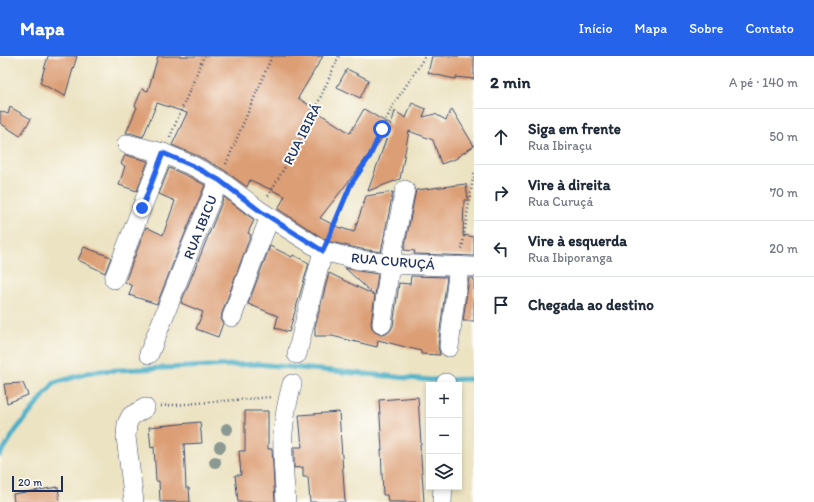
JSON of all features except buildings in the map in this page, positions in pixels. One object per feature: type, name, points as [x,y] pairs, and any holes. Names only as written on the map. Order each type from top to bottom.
[{"type":"street","name":"RUA CURUÇÁ","points":[[127,144],[163,153],[193,166],[219,180],[265,214],[323,251],[360,260],[390,264],[467,267]]},
{"type":"street","points":[[114,279],[163,153]]},
{"type":"street","name":"RUA IBICU","points":[[149,354],[219,180]]},
{"type":"street","points":[[382,324],[390,264],[405,190]]},
{"type":"street","points":[[232,317],[251,265],[265,214]]},
{"type":"street","points":[[297,354],[323,251]]},
{"type":"street","points":[[448,347],[467,267]]},
{"type":"street","points":[[286,502],[283,433],[290,390]]},
{"type":"street","points":[[134,502],[126,437],[126,424],[131,416],[145,408]]},
{"type":"street","points":[[442,490],[442,502]]},
{"type":"path","points":[[163,153],[204,56]]},
{"type":"path","name":"RUA IBICU","points":[[219,180],[272,56]]},
{"type":"path","name":"RUA IBIRÁ","points":[[265,214],[304,134],[339,56]]},
{"type":"path","points":[[323,251],[351,184],[370,156],[393,105],[425,56]]},
{"type":"path","points":[[467,267],[474,171]]},
{"type":"path","points":[[145,408],[290,390]]},
{"type":"waterway","points":[[0,455],[16,430],[54,383],[95,371],[257,364],[430,380],[474,379]]},
{"type":"route","points":[[142,208],[163,153],[193,166],[219,180],[260,211],[323,251],[351,184],[370,156],[382,129]]}]
